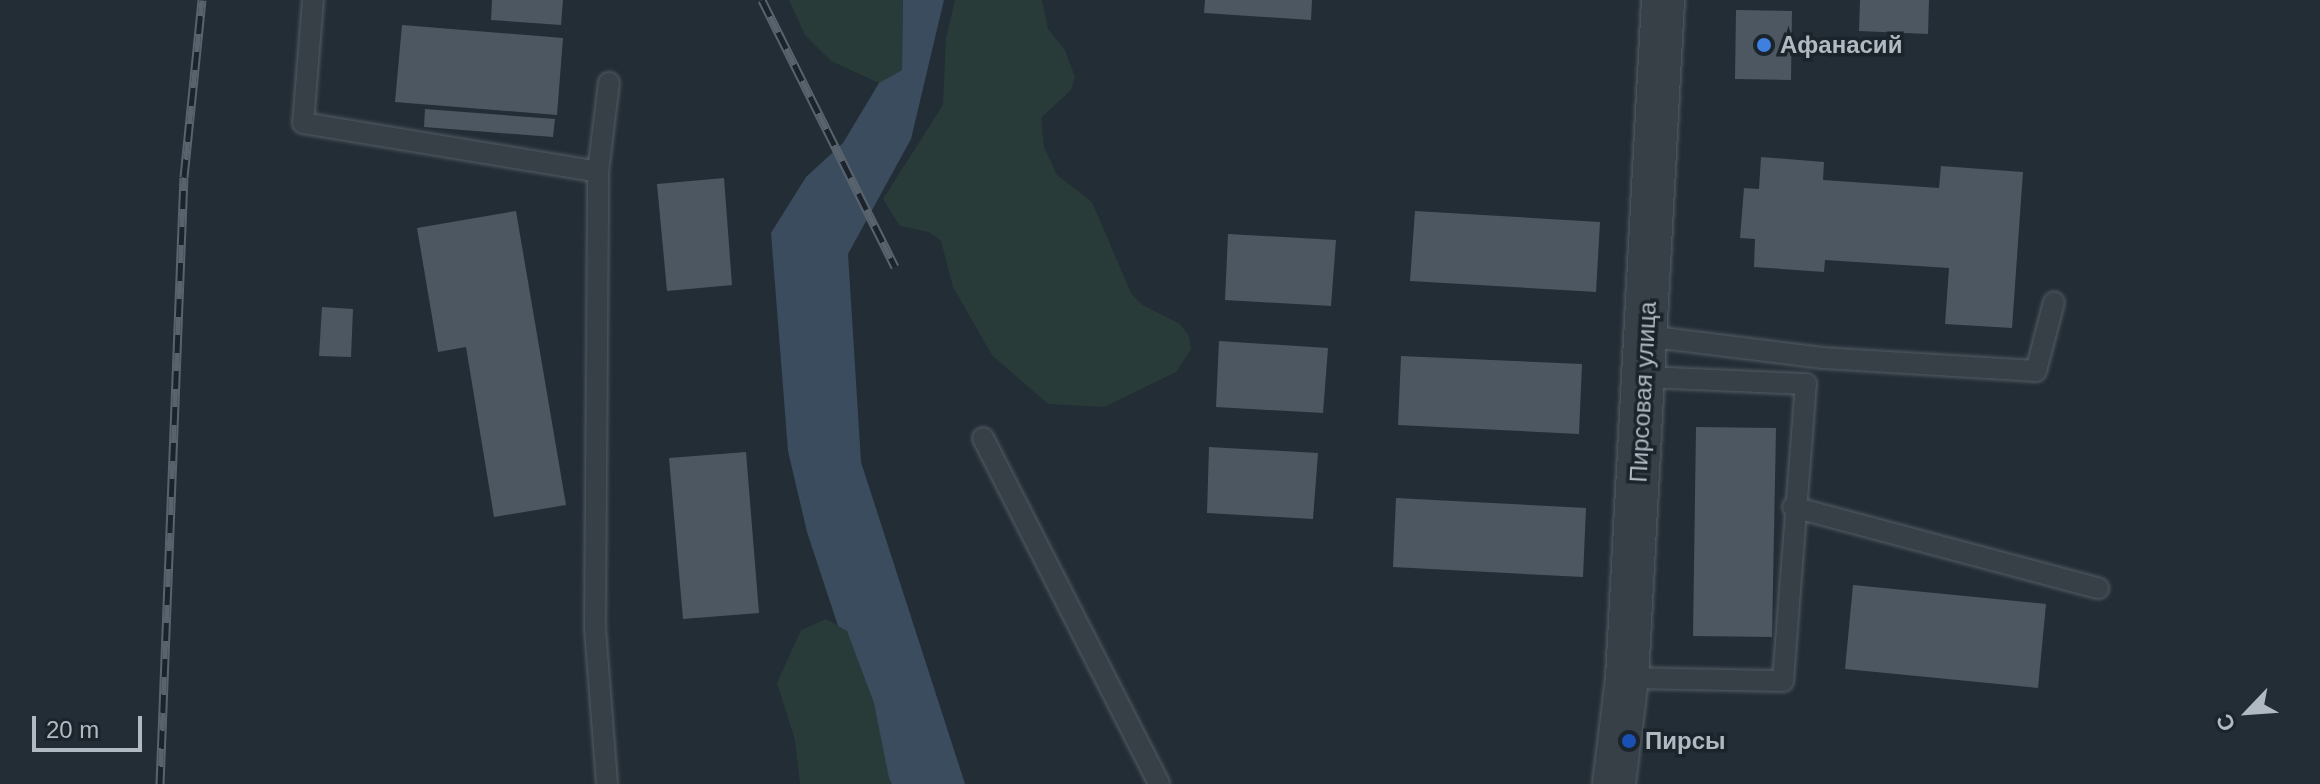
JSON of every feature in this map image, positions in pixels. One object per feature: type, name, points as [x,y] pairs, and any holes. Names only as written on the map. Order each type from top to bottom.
[{"type":"street","name":"Пирсовая улица","points":[[1614,784],[1627,678],[1663,0]]},
{"type":"lane","points":[[313,0],[303,123],[598,172]]},
{"type":"lane","points":[[607,784],[595,628],[598,172],[609,83]]},
{"type":"lane","points":[[1646,336],[1823,358],[2036,371],[2054,302]]},
{"type":"lane","points":[[1627,678],[1783,681],[1793,507],[1806,384],[1644,377]]},
{"type":"lane","points":[[983,438],[1159,784]]},
{"type":"lane","points":[[1793,507],[2098,588]]},
{"type":"green space","points":[[789,0],[903,0],[902,70],[879,83],[831,61],[805,35]]},
{"type":"green space","points":[[955,0],[1042,0],[1048,29],[1065,50],[1075,77],[1071,90],[1041,118],[1044,147],[1057,175],[1092,202],[1131,293],[1141,304],[1180,324],[1189,336],[1191,349],[1176,372],[1104,407],[1048,404],[992,355],[953,287],[941,241],[929,232],[900,226],[883,199],[943,105],[946,38]]},
{"type":"green space","points":[[826,619],[847,630],[874,703],[892,784],[800,784],[795,740],[777,683],[801,630]]},
{"type":"water","points":[[903,0],[944,0],[911,139],[848,254],[861,462],[965,784],[892,784],[874,703],[847,631],[838,626],[807,532],[788,451],[771,233],[806,177],[843,143],[879,83],[902,70]]},
{"type":"building","points":[[492,0],[563,0],[561,25],[491,20]]},
{"type":"building","points":[[1205,0],[1312,0],[1311,20],[1204,13]]},
{"type":"building","points":[[1860,0],[1929,0],[1928,34],[1859,31]]},
{"type":"building","name":"Афанасий","points":[[1736,10],[1792,11],[1791,80],[1735,79]]},
{"type":"building","points":[[402,25],[563,38],[557,115],[395,102]]},
{"type":"building","points":[[425,109],[555,119],[553,137],[424,127]]},
{"type":"building","points":[[1761,157],[1824,162],[1823,180],[1939,188],[1941,166],[2023,172],[2012,328],[1945,324],[1949,268],[1825,260],[1824,272],[1754,267],[1755,239],[1740,238],[1744,188],[1759,189]]},
{"type":"building","points":[[724,178],[732,285],[667,291],[657,184]]},
{"type":"building","points":[[516,211],[566,505],[494,517],[466,347],[438,352],[417,228]]},
{"type":"building","points":[[1415,211],[1600,222],[1596,292],[1410,281]]},
{"type":"building","points":[[1228,234],[1336,240],[1331,306],[1225,300]]},
{"type":"building","points":[[322,307],[353,309],[351,357],[319,356]]},
{"type":"building","points":[[1219,341],[1328,348],[1323,413],[1216,407]]},
{"type":"building","points":[[1401,356],[1582,364],[1579,434],[1398,425]]},
{"type":"building","points":[[1696,427],[1776,428],[1772,637],[1693,636]]},
{"type":"building","points":[[1209,447],[1318,453],[1313,519],[1207,513]]},
{"type":"building","points":[[746,452],[759,613],[683,619],[669,458]]},
{"type":"building","points":[[1396,498],[1586,508],[1583,577],[1393,567]]},
{"type":"building","points":[[1853,585],[2046,604],[2038,688],[1845,669]]},
{"type":"railway","points":[[160,784],[184,177],[202,0]]},
{"type":"railway","points":[[762,0],[895,267]]},
{"type":"place","name":"Афанасий","points":[[1764,45]]},
{"type":"place","name":"Пирсы","points":[[1629,741]]}]
